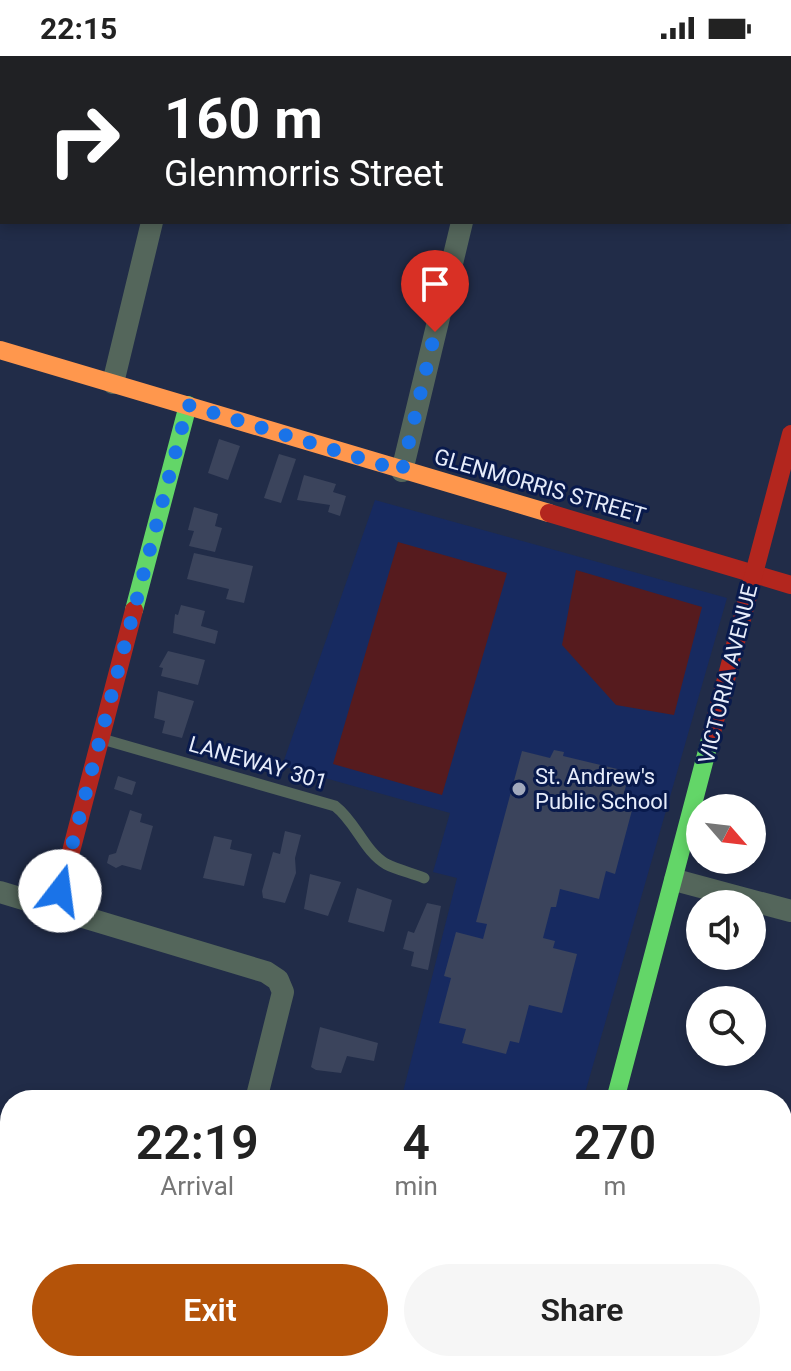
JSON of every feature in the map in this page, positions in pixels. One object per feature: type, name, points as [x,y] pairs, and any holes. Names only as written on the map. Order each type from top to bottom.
[{"type":"street","points":[[113,383],[152,224]]},
{"type":"street","points":[[402,471],[462,224]]},
{"type":"street","name":"GLENMORRIS STREET","points":[[0,350],[791,585]]},
{"type":"street","points":[[56,909],[188,405]]},
{"type":"street","name":"VICTORIA AVENUE","points":[[618,1090],[791,434]]},
{"type":"street","points":[[675,880],[791,911]]},
{"type":"street","points":[[1,896],[56,909],[266,972],[278,980],[283,992],[258,1090]]},
{"type":"lane","name":"LANEWAY 301","points":[[102,738],[335,806],[352,819],[365,844],[385,863],[424,878]]},
{"type":"shaded area","name":"St. Andrew's Public School","points":[[375,500],[727,598],[586,1090],[404,1090],[457,878],[433,872],[450,813],[282,766]]},
{"type":"shaded area","points":[[398,542],[507,573],[442,795],[333,764]]},
{"type":"shaded area","points":[[576,570],[702,607],[674,715],[616,705],[562,645]]},
{"type":"building","points":[[219,439],[240,446],[228,480],[208,473]]},
{"type":"building","points":[[279,454],[296,459],[281,503],[264,498]]},
{"type":"building","points":[[304,475],[336,484],[333,492],[346,496],[340,516],[328,512],[330,505],[297,500]]},
{"type":"building","points":[[194,507],[218,514],[215,526],[222,528],[215,552],[189,546],[194,531],[188,530]]},
{"type":"building","points":[[194,553],[253,566],[244,603],[226,599],[229,589],[187,579]]},
{"type":"building","points":[[181,605],[205,611],[201,626],[218,631],[215,644],[173,633],[175,614],[178,615]]},
{"type":"building","points":[[168,651],[205,660],[198,685],[161,676],[163,668],[159,667]]},
{"type":"building","points":[[158,691],[194,701],[182,738],[162,733],[165,721],[154,718]]},
{"type":"building","points":[[554,750],[564,752],[563,756],[630,772],[623,796],[635,799],[615,874],[606,871],[599,899],[560,889],[556,907],[551,907],[543,938],[555,941],[553,948],[577,954],[562,1013],[529,1005],[519,1043],[510,1041],[506,1054],[462,1043],[466,1029],[439,1023],[451,978],[444,976],[456,932],[483,939],[487,924],[476,922],[522,751],[550,758]]},
{"type":"building","points":[[118,776],[136,782],[132,795],[114,789]]},
{"type":"building","points":[[130,810],[142,814],[140,822],[153,826],[141,870],[122,865],[116,868],[107,863],[109,855],[116,853]]},
{"type":"building","points":[[285,831],[301,835],[295,858],[296,873],[285,903],[263,898],[262,891],[273,852],[280,854]]},
{"type":"building","points":[[214,836],[232,840],[230,849],[252,854],[244,886],[203,878]]},
{"type":"building","points":[[310,874],[341,882],[328,916],[304,909]]},
{"type":"building","points":[[357,888],[392,900],[384,932],[348,922]]},
{"type":"building","points":[[427,903],[441,906],[428,970],[411,966],[414,952],[403,949],[408,931],[414,933]]},
{"type":"building","points":[[320,1027],[378,1043],[374,1061],[347,1056],[341,1073],[311,1067]]},
{"type":"traffic: fast","points":[[134,610],[188,405]]},
{"type":"traffic: fast","points":[[618,1090],[712,732]]},
{"type":"traffic: slow","points":[[0,350],[549,513]]},
{"type":"traffic: jam","points":[[712,732],[791,434]]},
{"type":"traffic: jam","points":[[549,513],[791,585]]},
{"type":"traffic: jam","points":[[56,909],[134,610]]},
{"type":"place","name":"St. Andrew's Public School","points":[[519,789]]},
{"type":"route","points":[[60,891],[188,405],[402,471],[435,332]]}]
